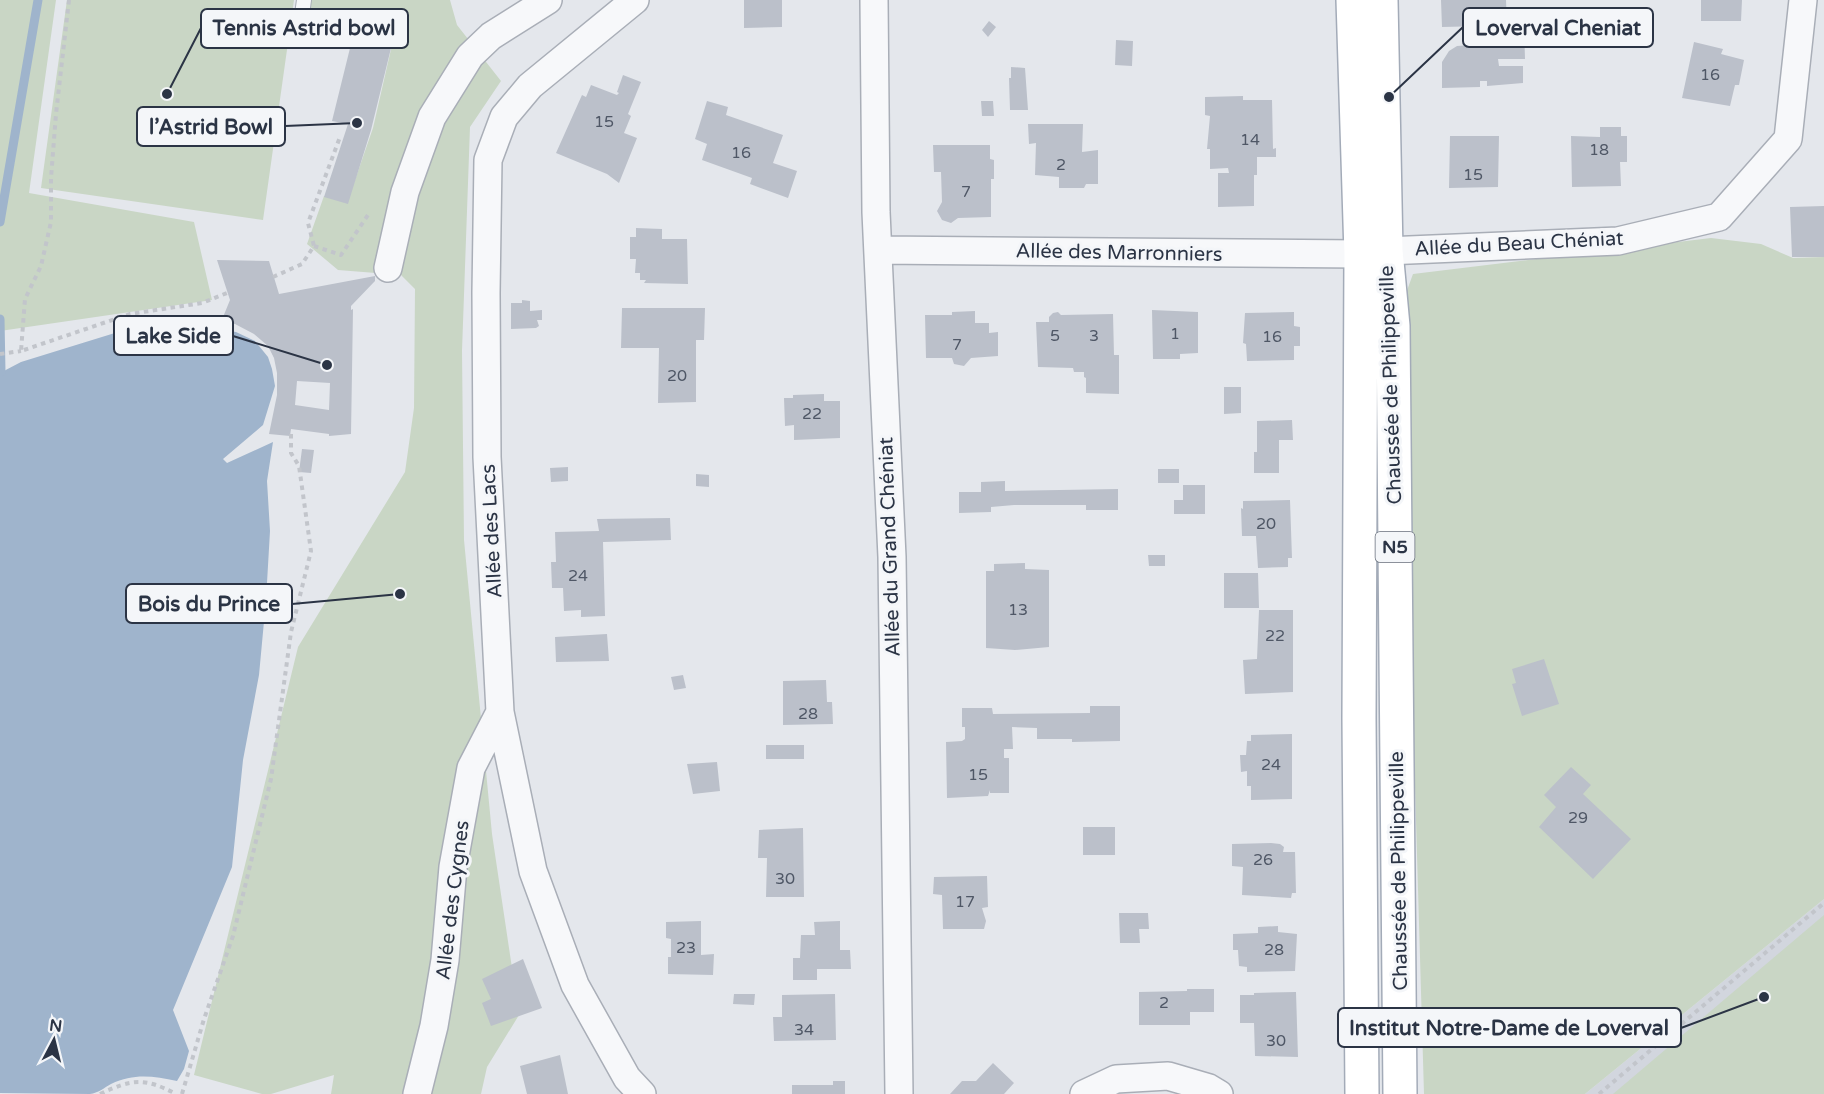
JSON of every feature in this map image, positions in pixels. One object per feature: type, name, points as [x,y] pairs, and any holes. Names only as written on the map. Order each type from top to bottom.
[{"type":"main road","name":"Chaussée de Philippeville","points":[[1353,0],[1373,252],[1393,326],[1400,1094]]},
{"type":"main road","name":"Chaussée de Philippeville","points":[[1362,1094],[1359,753],[1381,0]]},
{"type":"street","points":[[388,268],[405,192],[436,110],[470,56],[491,36],[548,0]]},
{"type":"street","name":"Allée des Lacs","points":[[635,0],[530,86],[504,117],[488,160],[487,457],[500,712],[533,871],[575,985],[627,1078],[642,1094]]},
{"type":"street","name":"Allée du Grand Chéniat","points":[[874,0],[878,250],[892,557],[899,1094]]},
{"type":"street","name":"Allée du Beau Chéniat","points":[[1373,252],[1617,241],[1719,216],[1788,139],[1803,0]]},
{"type":"street","name":"Allée des Marronniers","points":[[878,250],[1373,252]]},
{"type":"street","name":"Allée des Cygnes","points":[[417,1094],[434,1026],[445,960],[453,867],[471,768],[500,712]]},
{"type":"street","points":[[1084,1094],[1116,1079],[1168,1077],[1209,1088],[1219,1094]]},
{"type":"lane","points":[[300,29],[304,0]]},
{"type":"path","points":[[21,351],[25,299],[41,266],[51,222],[51,177],[56,114],[69,0]]},
{"type":"path","points":[[273,277],[303,264],[314,246],[308,223],[340,137]]},
{"type":"path","points":[[314,246],[341,255]]},
{"type":"path","points":[[0,354],[21,351],[130,314],[202,303],[227,293]]},
{"type":"path","points":[[182,1094],[233,936],[271,779],[291,632],[311,551],[299,466],[291,453],[291,433]]},
{"type":"path","points":[[1599,1094],[1824,903]]},
{"type":"path","points":[[100,1094],[126,1082],[157,1084],[176,1094]]},
{"type":"shaded area","points":[[1824,899],[1824,1094],[1585,1094]]},
{"type":"green space","points":[[0,0],[56,0],[29,193],[194,222],[212,300],[0,331]]},
{"type":"green space","points":[[67,0],[294,0],[263,220],[41,188]]},
{"type":"green space","points":[[306,0],[450,0],[457,25],[501,81],[470,127],[462,351],[464,540],[492,834],[519,1015],[487,1067],[481,1094],[331,1094],[334,1075],[271,1094],[262,1094],[194,1075],[298,647],[405,472],[414,408],[415,289],[401,275],[338,270],[307,244],[324,196],[347,203],[373,128],[392,45],[316,35],[303,15]]},
{"type":"green space","points":[[1711,238],[1761,244],[1793,258],[1824,257],[1824,899],[1585,1094],[1424,1094],[1401,307],[1413,274]]},
{"type":"green space","points":[[1824,915],[1824,1094],[1613,1094]]},
{"type":"water","points":[[175,322],[236,332],[255,341],[268,357],[275,386],[263,425],[223,459],[227,463],[273,442],[267,481],[270,531],[259,675],[243,760],[232,867],[173,1010],[189,1051],[184,1069],[177,1081],[152,1077],[128,1078],[90,1094],[0,1093],[0,373],[21,362],[144,324]]},
{"type":"building","points":[[744,0],[782,0],[782,27],[744,28]]},
{"type":"building","points":[[1441,0],[1506,0],[1507,26],[1524,26],[1525,59],[1498,59],[1499,66],[1523,66],[1523,83],[1487,86],[1487,81],[1480,81],[1480,87],[1442,88],[1442,62],[1449,51],[1457,46],[1484,44],[1484,26],[1442,27]]},
{"type":"building","points":[[1701,0],[1742,0],[1741,21],[1701,21]]},
{"type":"building","points":[[989,21],[996,27],[988,37],[982,30]]},
{"type":"building","points":[[352,40],[392,44],[371,130],[348,204],[324,197],[348,124],[332,121]]},
{"type":"building","points":[[1116,40],[1133,41],[1132,66],[1115,65]]},
{"type":"building","points":[[1694,42],[1723,49],[1721,54],[1744,60],[1739,85],[1735,85],[1730,106],[1682,98]]},
{"type":"building","points":[[1011,67],[1025,68],[1028,110],[1010,110]]},
{"type":"building","points":[[623,75],[641,82],[628,114],[631,116],[624,133],[637,138],[619,183],[607,174],[556,153],[582,95],[586,97],[591,85],[617,95]]},
{"type":"building","points":[[1243,96],[1243,100],[1272,100],[1273,149],[1276,148],[1276,157],[1257,157],[1257,175],[1254,175],[1254,206],[1218,207],[1218,173],[1229,173],[1228,168],[1210,169],[1210,149],[1207,149],[1210,116],[1205,115],[1205,97]]},
{"type":"building","points":[[707,101],[728,107],[726,115],[783,135],[773,163],[797,171],[788,198],[750,184],[752,178],[702,160],[707,144],[695,139]]},
{"type":"building","points":[[981,101],[993,101],[994,116],[982,116]]},
{"type":"building","points":[[1028,124],[1083,124],[1082,152],[1098,150],[1098,184],[1086,184],[1084,188],[1059,188],[1059,177],[1035,175],[1036,143],[1029,144]]},
{"type":"building","points":[[1600,127],[1621,127],[1621,136],[1627,136],[1627,162],[1620,162],[1621,186],[1572,187],[1571,136],[1600,137]]},
{"type":"building","points":[[1450,136],[1499,136],[1498,187],[1449,188]]},
{"type":"building","points":[[933,145],[990,145],[990,159],[994,160],[994,179],[991,179],[991,217],[958,218],[951,223],[942,220],[937,211],[942,202],[941,172],[934,172]]},
{"type":"building","points":[[1824,206],[1824,257],[1792,257],[1790,207]]},
{"type":"building","points":[[636,228],[662,229],[662,239],[687,239],[688,284],[644,283],[646,280],[640,280],[640,273],[635,273],[636,259],[630,259],[630,237],[636,237]]},
{"type":"building","points":[[217,260],[269,261],[279,294],[375,276],[375,281],[351,306],[351,310],[353,309],[351,434],[329,436],[329,434],[291,429],[290,436],[269,434],[277,395],[274,358],[268,346],[254,334],[235,324],[221,322],[230,300]],"holes":[[[297,381],[330,383],[329,410],[295,405]]]},
{"type":"building","points":[[522,300],[530,301],[530,311],[542,310],[542,320],[537,320],[539,326],[536,328],[511,329],[511,303],[522,303]]},
{"type":"building","points":[[622,308],[705,308],[704,340],[696,340],[696,402],[658,403],[659,348],[621,348]]},
{"type":"building","points":[[1152,310],[1198,312],[1198,353],[1180,354],[1180,359],[1153,359]]},
{"type":"building","points":[[975,311],[975,323],[989,323],[989,333],[998,332],[998,356],[971,358],[964,366],[954,364],[952,358],[926,358],[925,315],[952,315],[952,312]]},
{"type":"building","points":[[1058,312],[1061,315],[1113,314],[1114,355],[1119,355],[1119,394],[1086,393],[1084,372],[1074,372],[1073,368],[1038,367],[1036,322],[1049,322],[1049,317]]},
{"type":"building","points":[[1294,312],[1294,326],[1300,327],[1300,346],[1294,346],[1294,360],[1247,361],[1246,344],[1243,343],[1245,313]]},
{"type":"building","points":[[1224,387],[1241,387],[1241,413],[1224,414]]},
{"type":"building","points":[[824,394],[824,401],[840,401],[840,438],[794,440],[794,425],[785,426],[784,398],[793,398],[793,395]]},
{"type":"building","points":[[1292,420],[1293,440],[1279,440],[1279,473],[1254,473],[1257,421]]},
{"type":"building","points":[[302,449],[314,450],[311,473],[299,472]]},
{"type":"building","points":[[568,467],[568,481],[551,482],[550,468]]},
{"type":"building","points":[[1158,469],[1179,469],[1179,483],[1158,483]]},
{"type":"building","points":[[696,474],[709,475],[709,487],[696,486]]},
{"type":"building","points":[[1005,481],[1005,491],[1118,489],[1118,510],[1086,510],[1086,505],[1014,505],[991,507],[991,512],[959,513],[959,492],[981,492],[981,482]]},
{"type":"building","points":[[1183,485],[1205,485],[1205,514],[1174,514],[1174,500],[1183,500]]},
{"type":"building","points":[[1290,500],[1292,558],[1288,558],[1288,567],[1258,568],[1256,536],[1242,536],[1243,501]]},
{"type":"building","points":[[670,518],[671,540],[603,542],[605,616],[581,617],[581,610],[564,611],[563,588],[552,588],[551,562],[556,562],[555,532],[599,531],[597,519]]},
{"type":"building","points":[[1148,555],[1165,555],[1165,566],[1149,566]]},
{"type":"building","points":[[1025,563],[1025,569],[1049,570],[1049,647],[1015,650],[986,648],[986,571],[994,571],[994,564]]},
{"type":"building","points":[[1224,573],[1258,573],[1259,608],[1224,608]]},
{"type":"building","points":[[1259,610],[1293,610],[1293,692],[1245,694],[1243,660],[1257,659]]},
{"type":"building","points":[[607,634],[609,661],[556,662],[555,637]]},
{"type":"building","points":[[1544,659],[1559,704],[1522,716],[1512,684],[1516,683],[1512,669]]},
{"type":"building","points":[[683,675],[686,688],[674,690],[671,677]]},
{"type":"building","points":[[826,680],[827,702],[832,702],[833,724],[783,725],[783,681]]},
{"type":"building","points":[[1090,706],[1120,706],[1120,741],[1072,742],[1072,739],[1037,739],[1037,728],[1012,727],[1013,749],[1004,749],[1004,758],[1009,758],[1009,793],[990,793],[990,790],[988,796],[947,798],[946,742],[965,739],[965,727],[962,727],[962,708],[992,708],[993,714],[1090,713]]},
{"type":"building","points":[[1292,734],[1292,799],[1251,800],[1251,786],[1247,786],[1247,771],[1241,772],[1240,755],[1246,755],[1247,741],[1251,741],[1251,735]]},
{"type":"building","points":[[766,745],[804,745],[804,759],[766,759]]},
{"type":"building","points":[[717,762],[720,791],[693,794],[687,764]]},
{"type":"building","points":[[1571,767],[1591,785],[1583,794],[1631,839],[1593,879],[1539,827],[1556,807],[1544,795]]},
{"type":"building","points":[[1083,827],[1115,827],[1115,855],[1083,855]]},
{"type":"building","points":[[803,828],[804,897],[766,897],[767,858],[758,858],[759,830]]},
{"type":"building","points":[[1271,843],[1284,847],[1283,852],[1295,852],[1296,893],[1292,893],[1291,898],[1242,895],[1243,867],[1232,866],[1232,844]]},
{"type":"building","points":[[987,876],[988,907],[982,908],[986,921],[984,929],[943,929],[942,895],[933,894],[934,877]]},
{"type":"building","points":[[1119,913],[1148,913],[1149,929],[1139,929],[1140,943],[1120,943]]},
{"type":"building","points":[[701,921],[701,955],[714,954],[713,975],[668,974],[671,939],[666,938],[666,922]]},
{"type":"building","points":[[840,921],[840,950],[850,950],[851,969],[817,969],[817,980],[793,980],[793,958],[800,958],[801,935],[815,935],[814,922]]},
{"type":"building","points":[[1278,926],[1278,932],[1297,934],[1295,971],[1247,972],[1247,967],[1239,966],[1238,950],[1233,950],[1233,934],[1258,933],[1258,927]]},
{"type":"building","points":[[523,959],[542,1008],[491,1026],[482,1003],[491,999],[482,979]]},
{"type":"building","points":[[1187,989],[1214,989],[1214,1012],[1190,1012],[1190,1025],[1139,1025],[1139,992],[1187,991]]},
{"type":"building","points":[[1296,992],[1298,1057],[1255,1056],[1254,1023],[1240,1023],[1240,995]]},
{"type":"building","points":[[734,994],[755,994],[754,1005],[733,1004]]},
{"type":"building","points":[[835,994],[836,1040],[774,1041],[773,1017],[782,1017],[782,995]]},
{"type":"building","points":[[560,1055],[568,1094],[527,1094],[520,1066]]},
{"type":"building","points":[[993,1063],[1014,1083],[1004,1094],[950,1094],[962,1081],[976,1081]]},
{"type":"building","points":[[833,1081],[845,1081],[845,1094],[792,1094],[792,1085],[833,1085]]},
{"type":"waterway","points":[[0,222],[38,0]]},
{"type":"waterway","points":[[0,319],[1,372]]},
{"type":"place","name":"Tennis Astrid bowl","points":[[167,94]]},
{"type":"place","name":"Loverval Cheniat","points":[[1389,97]]},
{"type":"place","name":"l’Astrid Bowl","points":[[357,123]]},
{"type":"place","name":"Lake Side","points":[[327,365]]},
{"type":"place","name":"Bois du Prince","points":[[400,594]]},
{"type":"place","name":"Institut Notre-Dame de Loverval","points":[[1764,997]]}]
